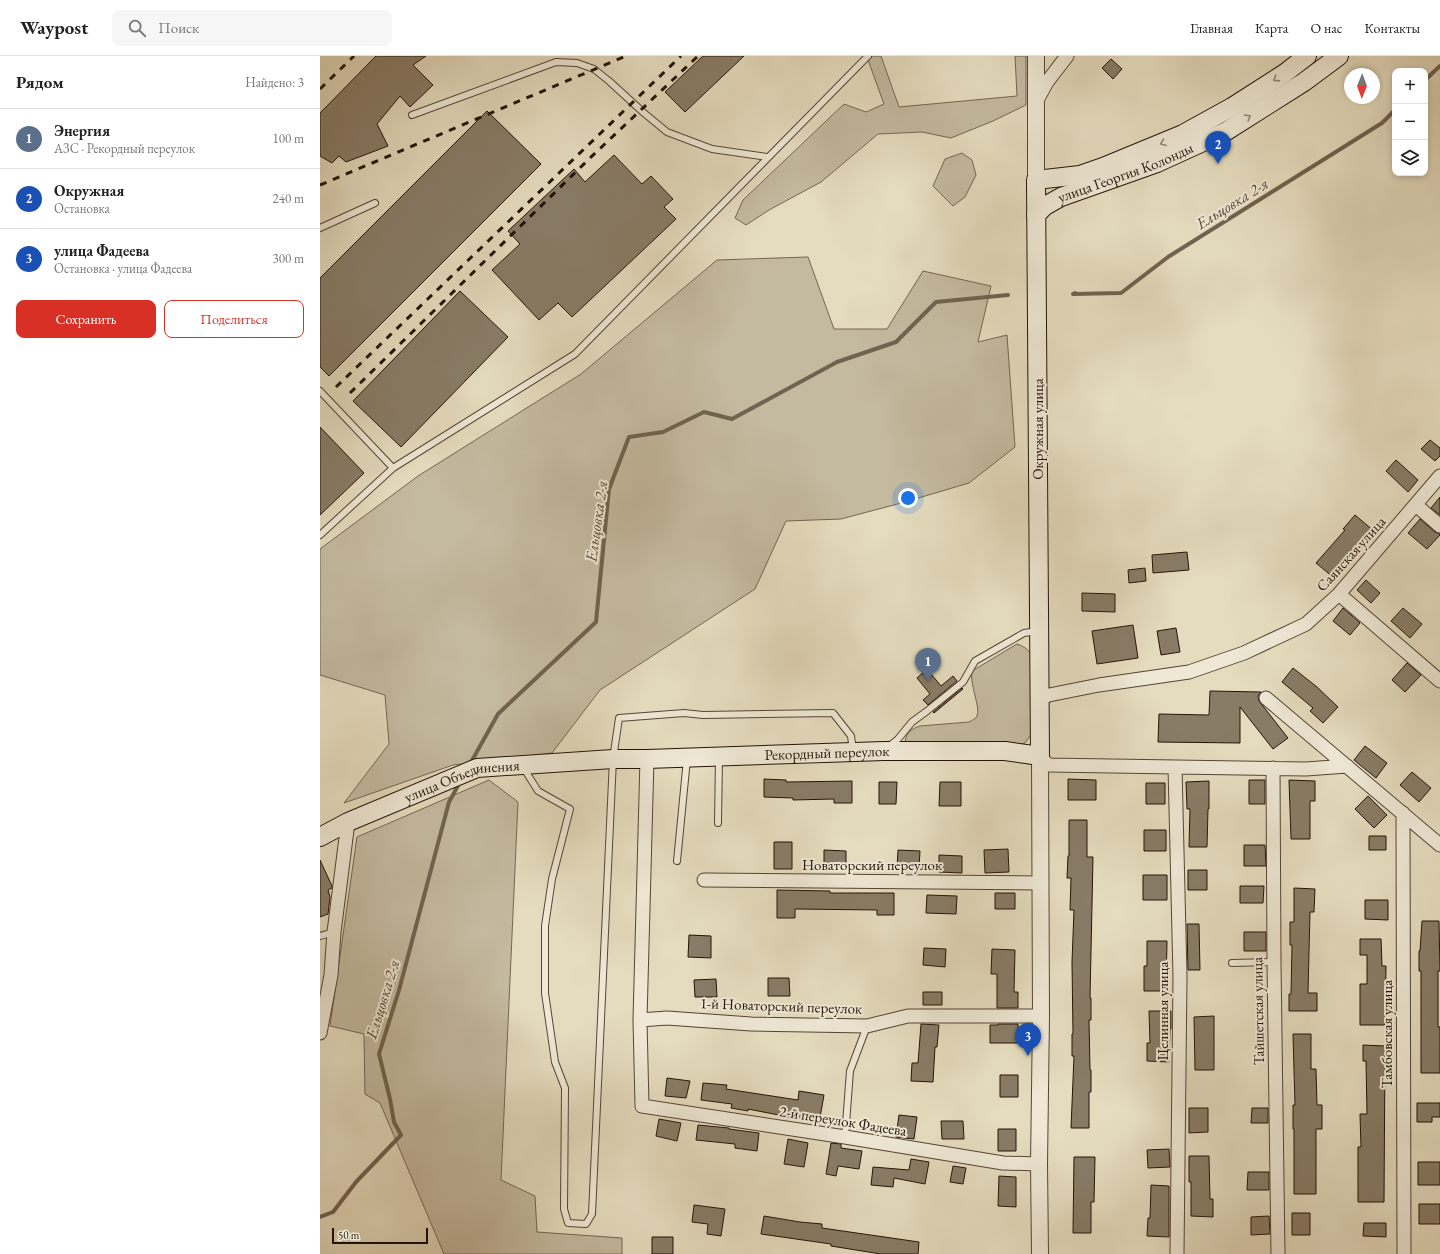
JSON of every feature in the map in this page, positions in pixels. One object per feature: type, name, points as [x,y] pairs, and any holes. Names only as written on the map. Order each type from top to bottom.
[{"type":"main road","name":"улица Георгия Колонды","points":[[1036,180],[1080,175],[1183,134],[1232,107],[1285,73],[1307,56]]},
{"type":"main road","name":"улица Георгия Колонды","points":[[1036,215],[1045,206],[1061,198],[1157,162],[1225,132],[1304,82],[1339,56]]},
{"type":"main road","name":"Окружная улица","points":[[1036,180],[1040,756]]},
{"type":"main road","name":"Рекордный переулок","points":[[613,758],[688,758],[884,751],[1005,751],[1040,756]]},
{"type":"main road","name":"улица Объединения","points":[[320,837],[348,822],[477,768],[613,758]]},
{"type":"street","name":"Окружная улица","points":[[1036,56],[1036,180]]},
{"type":"street","points":[[1036,102],[1048,82],[1067,56]]},
{"type":"street","name":"Саянская улица","points":[[1039,700],[1049,695],[1099,685],[1189,672],[1244,653],[1306,624],[1339,594],[1440,476]]},
{"type":"street","points":[[1416,505],[1440,526]]},
{"type":"street","points":[[1339,594],[1440,681]]},
{"type":"street","points":[[1266,698],[1440,845]]},
{"type":"street","points":[[1040,756],[1048,765],[1306,769],[1347,766]]},
{"type":"street","points":[[1040,756],[1040,1254]]},
{"type":"street","points":[[640,1020],[647,759]]},
{"type":"street","name":"Целинная улица","points":[[1175,768],[1180,976],[1177,1254]]},
{"type":"street","name":"Тайшетская улица","points":[[1273,768],[1278,1254]]},
{"type":"street","name":"Тамбовская улица","points":[[1402,813],[1404,1254]]},
{"type":"street","points":[[320,1033],[331,975],[334,932],[348,822]]},
{"type":"street","name":"Новаторский переулок","points":[[704,880],[1040,883]]},
{"type":"street","name":"1-й Новаторский переулок","points":[[640,1020],[667,1018],[751,1024],[867,1026],[908,1016],[1041,1016]]},
{"type":"street","name":"2-й переулок Фадеева","points":[[640,1020],[642,1106],[1003,1163],[1039,1164]]},
{"type":"lane","points":[[320,535],[393,468],[575,354],[767,157],[868,56]]},
{"type":"lane","points":[[412,115],[556,62],[577,63],[594,69],[609,80],[644,113],[667,132],[712,149],[767,157]]},
{"type":"lane","points":[[320,228],[375,203]]},
{"type":"lane","points":[[320,391],[393,468]]},
{"type":"lane","points":[[884,751],[898,739],[912,722],[963,682],[975,661],[1024,633],[1040,631]]},
{"type":"lane","points":[[522,765],[538,791],[570,809],[552,879],[545,926],[545,993],[555,1062],[565,1088],[564,1209],[568,1223],[586,1224],[592,1214],[613,758],[619,718],[684,713],[703,715],[833,713],[851,736],[853,752]]},
{"type":"lane","points":[[718,823],[719,757]]},
{"type":"lane","points":[[677,862],[688,758]]},
{"type":"lane","points":[[320,936],[334,932]]},
{"type":"lane","points":[[1232,963],[1274,962]]},
{"type":"lane","points":[[845,1137],[850,1071],[867,1026]]},
{"type":"shaded area","points":[[881,56],[899,107],[1017,96],[1015,56],[1026,56],[1026,105],[993,121],[951,138],[922,132],[878,134],[821,182],[769,210],[746,225],[735,218],[743,200],[844,104],[866,112],[884,104],[867,57]]},
{"type":"shaded area","points":[[962,153],[972,160],[976,175],[965,197],[953,206],[933,186],[945,159]]},
{"type":"shaded area","points":[[808,257],[834,329],[887,329],[923,271],[991,286],[978,342],[1007,335],[1015,447],[969,483],[841,519],[786,521],[755,589],[600,690],[552,753],[453,765],[344,803],[389,744],[385,695],[320,675],[320,549],[418,476],[581,374],[717,260]]},
{"type":"shaded area","points":[[1017,644],[1023,646],[1034,658],[1033,732],[1025,743],[1019,745],[909,747],[905,741],[907,735],[910,731],[917,727],[969,722],[976,718],[978,712],[972,682],[972,671]]},
{"type":"shaded area","points":[[489,780],[518,802],[501,1180],[535,1196],[537,1232],[622,1238],[622,1254],[444,1254],[380,1103],[365,1094],[364,1034],[330,1026],[357,837]]},
{"type":"building","points":[[376,56],[426,56],[413,65],[433,85],[410,107],[400,96],[377,124],[388,146],[346,162],[339,156],[332,163],[320,156],[320,113]]},
{"type":"building","points":[[703,56],[744,56],[685,112],[665,92]]},
{"type":"building","points":[[1111,59],[1122,69],[1113,79],[1102,68]]},
{"type":"building","points":[[487,111],[541,164],[329,376],[320,367],[320,278]]},
{"type":"building","points":[[614,155],[642,184],[651,176],[673,199],[664,207],[676,219],[572,317],[558,303],[539,320],[492,270],[520,244],[508,231],[574,169],[585,182]]},
{"type":"building","points":[[460,291],[508,337],[401,447],[353,401]]},
{"type":"building","points":[[320,427],[364,473],[320,515]]},
{"type":"building","points":[[1430,440],[1440,448],[1440,456],[1435,461],[1421,449]]},
{"type":"building","points":[[1396,460],[1418,480],[1408,492],[1386,471]]},
{"type":"building","points":[[1440,497],[1440,515],[1431,508]]},
{"type":"building","points":[[1355,515],[1374,531],[1333,577],[1316,563],[1345,530],[1343,529]]},
{"type":"building","points":[[1420,519],[1435,532],[1440,534],[1427,549],[1408,533]]},
{"type":"building","points":[[1187,552],[1189,570],[1153,573],[1152,555]]},
{"type":"building","points":[[1145,568],[1146,581],[1129,583],[1128,570]]},
{"type":"building","points":[[1366,580],[1380,593],[1371,603],[1357,590]]},
{"type":"building","points":[[1082,593],[1115,594],[1115,612],[1082,611]]},
{"type":"building","points":[[1343,608],[1360,623],[1350,635],[1333,621]]},
{"type":"building","points":[[1403,608],[1422,624],[1410,638],[1391,621]]},
{"type":"building","points":[[1133,625],[1138,658],[1097,664],[1092,631]]},
{"type":"building","points":[[1176,628],[1180,652],[1161,655],[1157,631]]},
{"type":"building","points":[[1407,663],[1421,675],[1405,692],[1392,680]]},
{"type":"building","points":[[1293,668],[1317,687],[1338,707],[1323,723],[1310,711],[1313,708],[1282,682]]},
{"type":"building","points":[[927,669],[941,686],[953,676],[957,681],[928,705],[923,700],[930,694],[917,678]]},
{"type":"building","points":[[962,688],[963,689],[934,713],[933,712]]},
{"type":"building","points":[[1210,691],[1261,692],[1258,696],[1259,701],[1288,738],[1273,749],[1240,707],[1240,743],[1158,742],[1159,714],[1209,715]]},
{"type":"building","points":[[1365,746],[1387,763],[1376,778],[1354,760]]},
{"type":"building","points":[[1412,772],[1431,788],[1419,802],[1400,785]]},
{"type":"building","points":[[764,779],[786,780],[786,782],[852,781],[852,803],[834,803],[834,799],[793,800],[793,798],[764,797]]},
{"type":"building","points":[[1068,779],[1096,780],[1096,800],[1068,800]]},
{"type":"building","points":[[1249,780],[1265,780],[1265,804],[1249,804]]},
{"type":"building","points":[[1289,780],[1315,781],[1315,801],[1310,801],[1310,839],[1291,839]]},
{"type":"building","points":[[1209,781],[1207,847],[1189,847],[1190,809],[1187,809],[1186,782]]},
{"type":"building","points":[[879,782],[897,782],[896,804],[879,804]]},
{"type":"building","points":[[940,782],[961,782],[961,806],[939,806]]},
{"type":"building","points":[[1146,783],[1165,783],[1165,804],[1146,804]]},
{"type":"building","points":[[1368,796],[1387,815],[1374,828],[1355,809]]},
{"type":"building","points":[[1069,820],[1087,820],[1087,857],[1093,857],[1090,998],[1091,1020],[1089,1020],[1091,1092],[1089,1092],[1089,1128],[1071,1128],[1074,1056],[1072,1056],[1072,962],[1074,910],[1070,910],[1071,878],[1067,878],[1069,856]]},
{"type":"building","points":[[1144,830],[1166,830],[1166,851],[1144,851]]},
{"type":"building","points":[[1369,836],[1386,836],[1386,850],[1369,850]]},
{"type":"building","points":[[774,842],[792,842],[792,869],[774,869]]},
{"type":"building","points":[[1244,845],[1265,845],[1266,866],[1244,866]]},
{"type":"building","points":[[1008,849],[1009,872],[985,873],[984,850]]},
{"type":"building","points":[[824,850],[846,851],[846,869],[824,869]]},
{"type":"building","points":[[898,850],[920,851],[919,868],[897,868]]},
{"type":"building","points":[[939,855],[962,856],[962,873],[939,872]]},
{"type":"building","points":[[320,860],[332,888],[328,890],[330,897],[328,914],[320,917]]},
{"type":"building","points":[[1188,870],[1207,870],[1207,890],[1188,890]]},
{"type":"building","points":[[1143,875],[1167,875],[1167,900],[1143,900]]},
{"type":"building","points":[[1240,886],[1264,886],[1263,903],[1240,903]]},
{"type":"building","points":[[1294,888],[1315,889],[1314,912],[1310,912],[1308,993],[1317,993],[1317,1011],[1289,1011],[1289,994],[1291,994],[1292,945],[1290,945],[1290,922],[1294,922]]},
{"type":"building","points":[[777,890],[830,891],[830,893],[894,893],[894,915],[877,915],[877,910],[795,909],[795,918],[777,918]]},
{"type":"building","points":[[995,893],[1015,893],[1015,909],[995,909]]},
{"type":"building","points":[[927,895],[957,896],[956,914],[926,913]]},
{"type":"building","points":[[1365,900],[1388,900],[1388,920],[1365,919]]},
{"type":"building","points":[[1422,921],[1439,921],[1440,971],[1438,971],[1438,1027],[1440,1027],[1440,1073],[1421,1073],[1421,971],[1419,971],[1419,951]]},
{"type":"building","points":[[1187,924],[1199,924],[1200,970],[1188,970]]},
{"type":"building","points":[[1244,932],[1266,932],[1266,951],[1244,951]]},
{"type":"building","points":[[689,935],[711,936],[711,958],[688,957]]},
{"type":"building","points":[[1360,939],[1381,939],[1382,966],[1386,966],[1385,1025],[1360,1025],[1360,984],[1367,984],[1367,955],[1360,955]]},
{"type":"building","points":[[1147,941],[1167,941],[1166,991],[1144,991],[1144,966],[1147,966]]},
{"type":"building","points":[[924,948],[946,949],[945,967],[923,965]]},
{"type":"building","points":[[992,949],[1015,950],[1014,992],[1018,992],[1018,1008],[997,1008],[997,974],[991,974]]},
{"type":"building","points":[[768,978],[789,978],[790,996],[768,996]]},
{"type":"building","points":[[716,979],[717,997],[695,997],[694,980]]},
{"type":"building","points":[[923,992],[942,992],[942,1005],[923,1005]]},
{"type":"building","points":[[1149,1011],[1171,1011],[1169,1062],[1147,1061],[1147,1043],[1150,1043]]},
{"type":"building","points":[[1214,1016],[1214,1070],[1195,1070],[1194,1017]]},
{"type":"building","points":[[921,1024],[939,1025],[937,1047],[935,1047],[933,1082],[911,1081],[912,1063],[918,1063]]},
{"type":"building","points":[[1018,1024],[1018,1043],[990,1043],[990,1025]]},
{"type":"building","points":[[1293,1034],[1311,1034],[1311,1069],[1316,1069],[1317,1105],[1322,1105],[1322,1129],[1316,1129],[1316,1194],[1294,1194],[1293,1105],[1295,1105]]},
{"type":"building","points":[[1363,1045],[1385,1046],[1384,1202],[1358,1202],[1358,1147],[1361,1147],[1360,1114],[1367,1114],[1366,1061],[1363,1061]]},
{"type":"building","points":[[1000,1075],[1018,1075],[1018,1097],[1000,1097]]},
{"type":"building","points":[[667,1078],[690,1081],[686,1098],[665,1096]]},
{"type":"building","points":[[703,1083],[727,1085],[726,1089],[798,1100],[799,1091],[824,1095],[819,1123],[748,1109],[748,1111],[731,1108],[732,1104],[701,1100]]},
{"type":"building","points":[[1417,1103],[1440,1103],[1440,1117],[1432,1117],[1432,1122],[1417,1122]]},
{"type":"building","points":[[1189,1108],[1208,1108],[1208,1132],[1189,1133]]},
{"type":"building","points":[[1252,1108],[1268,1108],[1268,1123],[1251,1123]]},
{"type":"building","points":[[899,1115],[917,1117],[914,1139],[896,1137]]},
{"type":"building","points":[[659,1119],[681,1123],[677,1141],[656,1136]]},
{"type":"building","points":[[941,1121],[963,1121],[964,1139],[942,1139]]},
{"type":"building","points":[[698,1125],[759,1133],[757,1151],[735,1148],[735,1144],[696,1140]]},
{"type":"building","points":[[998,1129],[1016,1129],[1016,1151],[998,1151]]},
{"type":"building","points":[[788,1139],[808,1143],[804,1167],[784,1164]]},
{"type":"building","points":[[831,1143],[841,1144],[841,1148],[862,1151],[859,1169],[838,1166],[836,1176],[826,1174]]},
{"type":"building","points":[[1169,1149],[1170,1167],[1148,1168],[1147,1150]]},
{"type":"building","points":[[1189,1156],[1209,1156],[1210,1199],[1213,1199],[1213,1217],[1191,1216]]},
{"type":"building","points":[[1074,1157],[1095,1157],[1094,1202],[1091,1202],[1091,1233],[1073,1233]]},
{"type":"building","points":[[911,1159],[929,1162],[925,1184],[894,1178],[893,1187],[871,1185],[873,1167],[909,1170]]},
{"type":"building","points":[[1418,1162],[1440,1162],[1440,1185],[1418,1185]]},
{"type":"building","points":[[953,1166],[966,1168],[963,1184],[950,1182]]},
{"type":"building","points":[[1248,1172],[1269,1172],[1269,1190],[1247,1190]]},
{"type":"building","points":[[999,1176],[1016,1177],[1016,1207],[998,1206]]},
{"type":"building","points":[[1151,1185],[1169,1186],[1169,1237],[1147,1236],[1148,1218],[1150,1218]]},
{"type":"building","points":[[1419,1204],[1440,1204],[1440,1224],[1419,1224]]},
{"type":"building","points":[[694,1205],[725,1209],[721,1236],[707,1234],[708,1224],[692,1222]]},
{"type":"building","points":[[1292,1213],[1310,1213],[1310,1235],[1292,1235]]},
{"type":"building","points":[[764,1216],[822,1224],[822,1228],[919,1242],[918,1254],[881,1254],[831,1246],[831,1244],[761,1234]]},
{"type":"building","points":[[1269,1216],[1270,1234],[1251,1235],[1251,1217]]},
{"type":"building","points":[[1364,1223],[1386,1223],[1386,1237],[1363,1236]]},
{"type":"building","points":[[652,1237],[673,1237],[673,1254],[652,1254]]},
{"type":"waterway","name":"Ельцовка 2-я","points":[[1428,77],[1440,66]]},
{"type":"waterway","name":"Ельцовка 2-я","points":[[1075,293],[1073,294],[1121,293],[1168,257],[1382,123],[1392,113]]},
{"type":"waterway","name":"Ельцовка 2-я","points":[[470,764],[498,714],[596,622],[609,489],[629,437],[663,432],[704,412],[732,419],[837,362],[896,342],[936,302],[1008,295]]},
{"type":"waterway","name":"Ельцовка 2-я","points":[[320,1217],[333,1212],[356,1182],[401,1135],[394,1122],[379,1054],[399,990],[449,802],[460,782]]},
{"type":"railway","points":[[320,89],[354,56]]},
{"type":"railway","points":[[320,185],[626,56]]},
{"type":"railway","points":[[336,387],[681,56]]},
{"type":"railway","points":[[350,393],[590,158],[698,56]]},
{"type":"place","name":"Окружная","points":[[1218,164]]},
{"type":"place","name":"Энергия","points":[[928,681]]},
{"type":"place","name":"улица Фадеева","points":[[1028,1056]]}]
